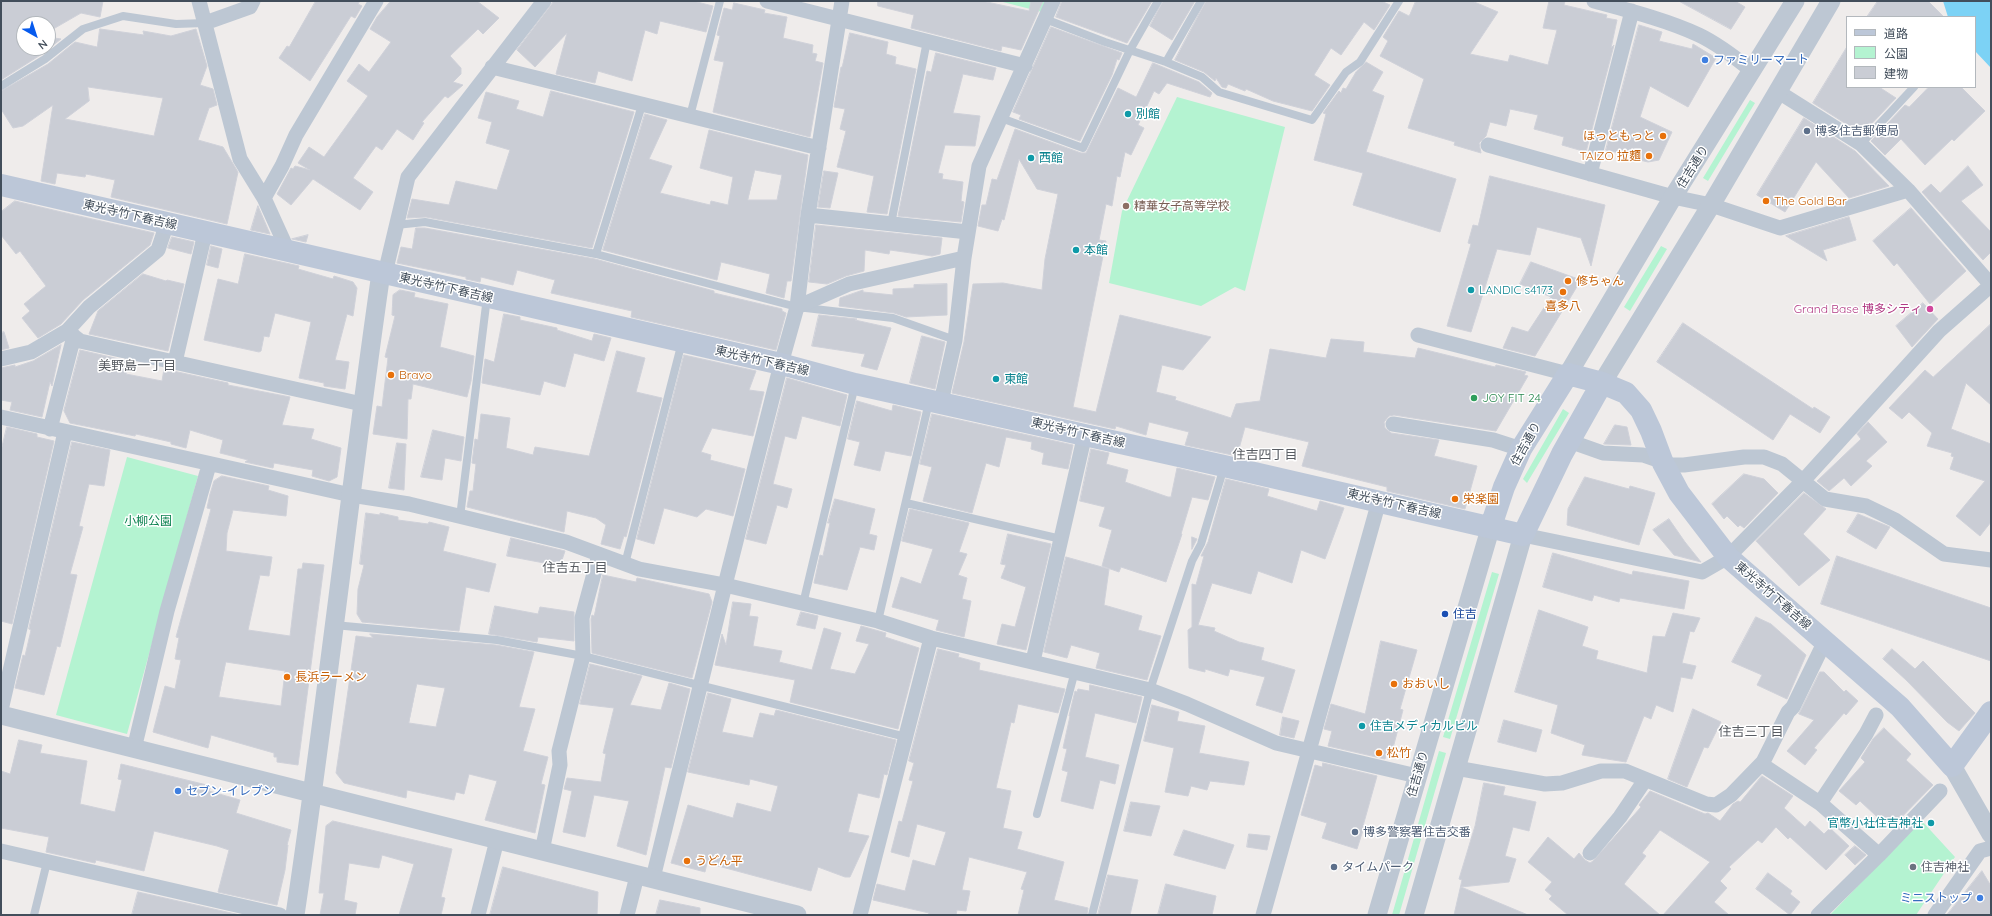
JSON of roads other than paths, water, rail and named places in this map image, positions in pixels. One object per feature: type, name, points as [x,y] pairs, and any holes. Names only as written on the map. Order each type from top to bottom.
[{"type":"main road","name":"東光寺竹下春吉線","points":[[1,185],[289,253],[780,364],[855,384],[1085,434],[1491,526],[1523,535]]},
{"type":"main road","name":"東光寺竹下春吉線","points":[[1568,374],[1602,383],[1626,393],[1640,410],[1651,431],[1663,463],[1679,493],[1728,557],[1900,707],[1952,766]]},
{"type":"main road","name":"住吉通り","points":[[1491,526],[1504,487],[1521,449],[1568,374]]},
{"type":"main road","points":[[1523,535],[1539,499],[1569,441],[1602,383]]},
{"type":"main road","points":[[1952,766],[1991,712]]},
{"type":"street","points":[[199,1],[240,159],[264,198],[289,253]]},
{"type":"street","points":[[205,23],[250,7],[254,1]]},
{"type":"street","points":[[264,198],[282,166],[296,135],[376,1]]},
{"type":"street","points":[[295,915],[313,794],[362,404],[381,273],[387,265],[408,177],[544,1]]},
{"type":"street","points":[[767,1],[1025,66]]},
{"type":"street","points":[[627,915],[645,877],[700,687],[724,585],[780,364],[797,307],[808,214],[820,148],[842,1]]},
{"type":"street","points":[[935,401],[955,340],[964,258],[979,166],[1053,1]]},
{"type":"street","points":[[1594,1],[1632,11],[1699,35],[1734,57],[1752,71]]},
{"type":"street","name":"住吉通り","points":[[1568,374],[1674,197],[1795,1]]},
{"type":"street","points":[[1602,383],[1771,105],[1777,91],[1831,1]]},
{"type":"street","points":[[1590,174],[1632,11]]},
{"type":"street","points":[[492,67],[820,148]]},
{"type":"street","points":[[1414,915],[1523,535],[1702,572],[1728,557],[1802,481],[1940,331],[1991,285],[1908,190],[1861,144],[1777,91]]},
{"type":"street","points":[[1488,145],[1674,197],[1711,205],[1780,228],[1908,190]]},
{"type":"street","points":[[808,214],[968,232]]},
{"type":"street","points":[[1,359],[31,352],[70,333],[89,307],[158,250],[167,224]]},
{"type":"street","points":[[175,362],[205,233]]},
{"type":"street","points":[[797,307],[849,284],[964,258]]},
{"type":"street","points":[[70,333],[80,341],[362,404]]},
{"type":"street","points":[[1,710],[58,430],[70,333]]},
{"type":"street","points":[[1418,335],[1568,374]]},
{"type":"street","points":[[1,417],[209,465],[351,495],[408,504],[566,542],[639,569],[724,585],[878,621],[931,638],[1150,690],[1187,704],[1276,743],[1309,749],[1417,776]]},
{"type":"street","points":[[1393,424],[1493,440],[1521,449]]},
{"type":"street","points":[[1033,661],[1085,434]]},
{"type":"street","points":[[1569,441],[1603,453],[1651,456],[1663,463],[1684,465],[1744,457],[1764,457],[1782,464],[1825,499],[1866,506],[1895,520],[1944,554],[1991,560]]},
{"type":"street","points":[[134,749],[167,611],[209,465]]},
{"type":"street","points":[[1263,915],[1379,501]]},
{"type":"street","name":"住吉通り","points":[[1377,915],[1491,526]]},
{"type":"street","points":[[542,851],[560,765],[558,751],[583,656],[582,618],[599,555]]},
{"type":"street","points":[[860,915],[931,638]]},
{"type":"street","points":[[1456,768],[1545,784],[1562,783],[1600,771],[1624,772],[1706,804],[1716,806],[1731,795],[1761,764],[1788,712],[1793,707],[1825,641]]},
{"type":"street","points":[[1,715],[797,915]]},
{"type":"street","points":[[1820,803],[1866,734],[1876,715]]},
{"type":"street","points":[[1761,764],[1820,803],[1879,855]]},
{"type":"street","points":[[1952,766],[1991,834]]},
{"type":"street","points":[[1590,853],[1620,817],[1645,780]]},
{"type":"street","points":[[1818,915],[1879,855],[1940,791]]},
{"type":"street","points":[[478,915],[497,840]]},
{"type":"street","points":[[1936,915],[1980,851],[1991,848]]},
{"type":"street","points":[[1,852],[280,915]]},
{"type":"lane","points":[[690,116],[720,1]]},
{"type":"lane","points":[[1001,118],[1084,148],[1130,50],[1158,1]]},
{"type":"lane","points":[[1166,62],[1201,1]]},
{"type":"lane","points":[[1045,19],[1166,62],[1202,77],[1219,92],[1312,120],[1346,72],[1360,62],[1399,1]]},
{"type":"lane","points":[[1,86],[45,59],[83,29],[123,16],[176,24],[205,23]]},
{"type":"lane","points":[[891,224],[927,41]]},
{"type":"lane","points":[[1861,144],[1913,88]]},
{"type":"lane","points":[[596,254],[642,105]]},
{"type":"lane","points":[[396,225],[425,222],[596,254],[797,307],[893,318],[955,340]]},
{"type":"lane","points":[[460,517],[487,297]]},
{"type":"lane","points":[[625,564],[682,342]]},
{"type":"lane","points":[[803,604],[855,384]]},
{"type":"lane","points":[[878,621],[906,503],[935,401]]},
{"type":"lane","points":[[1092,915],[1150,690],[1192,561],[1201,544],[1224,466]]},
{"type":"lane","points":[[906,503],[1061,539]]},
{"type":"lane","points":[[334,625],[497,640],[583,656],[700,687],[906,737]]},
{"type":"lane","points":[[1037,814],[1075,671]]},
{"type":"lane","points":[[34,915],[46,862]]},
{"type":"water","points":[[1943,1],[1991,1],[1991,68],[1976,52],[1976,16],[1948,16]]},
{"type":"place","name":"ファミリーマート","points":[[1705,60]]},
{"type":"place","name":"別館","points":[[1128,114]]},
{"type":"place","name":"博多住吉郵便局","points":[[1807,131]]},
{"type":"place","name":"ほっともっと","points":[[1663,136]]},
{"type":"place","name":"TAIZO 拉麵","points":[[1649,156]]},
{"type":"place","name":"西館","points":[[1031,158]]},
{"type":"place","name":"The Gold Bar","points":[[1766,201]]},
{"type":"place","name":"精華女子高等学校","points":[[1126,206]]},
{"type":"place","name":"本館","points":[[1076,250]]},
{"type":"place","name":"修ちゃん","points":[[1568,281]]},
{"type":"place","name":"LANDIC s4173","points":[[1471,290]]},
{"type":"place","name":"喜多八","points":[[1563,292]]},
{"type":"place","name":"Grand Base 博多シティ","points":[[1930,309]]},
{"type":"place","name":"Bravo","points":[[391,375]]},
{"type":"place","name":"東館","points":[[996,379]]},
{"type":"place","name":"JOY FIT 24","points":[[1474,398]]},
{"type":"place","name":"栄楽園","points":[[1455,499]]},
{"type":"place","name":"住吉","points":[[1445,614]]},
{"type":"place","name":"長浜ラーメン","points":[[287,677]]},
{"type":"place","name":"おおいし","points":[[1394,684]]},
{"type":"place","name":"住吉メディカルビル","points":[[1362,726]]},
{"type":"place","name":"松竹","points":[[1379,753]]},
{"type":"place","name":"セブン-イレブン","points":[[178,791]]},
{"type":"place","name":"官幣小社住吉神社","points":[[1931,823]]},
{"type":"place","name":"博多警察署住吉交番","points":[[1355,832]]},
{"type":"place","name":"うどん平","points":[[687,861]]},
{"type":"place","name":"タイムパーク","points":[[1334,867]]},
{"type":"place","name":"住吉神社","points":[[1913,867]]},
{"type":"place","name":"ミニストップ","points":[[1980,898]]},
{"type":"district","name":"美野島一丁目","points":[[137,366]]},
{"type":"district","name":"住吉四丁目","points":[[1265,455]]},
{"type":"district","name":"住吉五丁目","points":[[575,568]]},
{"type":"district","name":"住吉三丁目","points":[[1751,732]]},
{"type":"park label","name":"小柳公園","points":[[148,521]]}]
